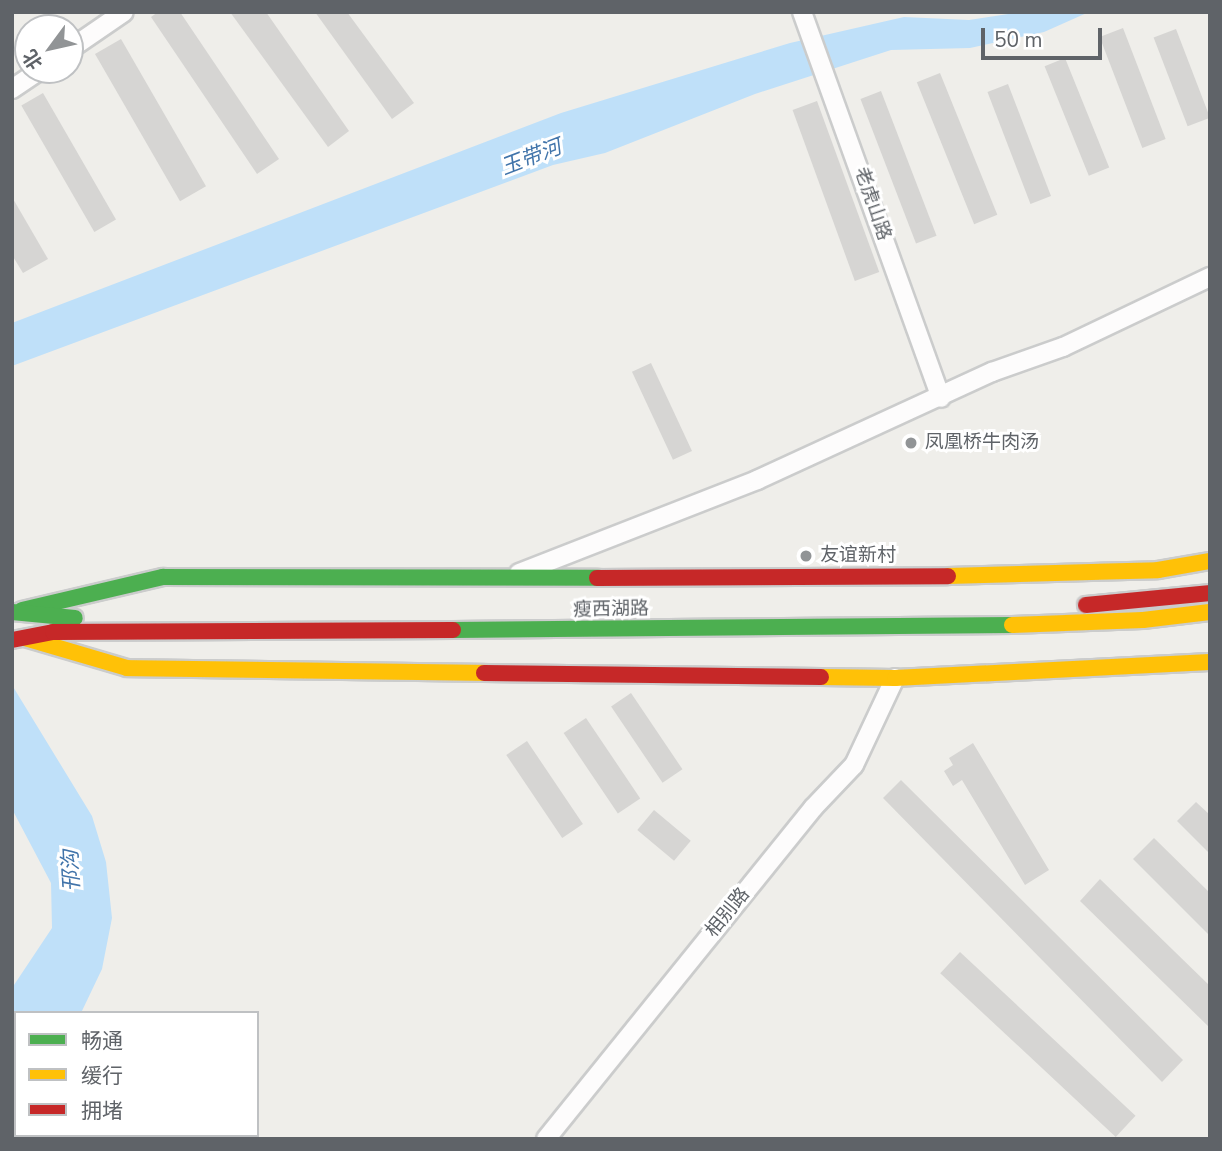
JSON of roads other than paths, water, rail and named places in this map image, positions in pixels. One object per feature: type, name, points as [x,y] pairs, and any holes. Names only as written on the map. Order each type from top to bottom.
[{"type":"street","points":[[84,39],[124,12]]},
{"type":"street","name":"老虎山路","points":[[802,12],[812,32],[941,398]]},
{"type":"street","points":[[514,575],[757,480],[941,398],[992,372],[1063,348],[1210,277]]},
{"type":"street","points":[[14,612],[163,577],[514,575],[885,578],[1158,570],[1210,561]]},
{"type":"street","name":"瘦西湖路","points":[[14,612],[56,618],[124,618],[932,612],[1100,605],[1210,593]]},
{"type":"street","name":"瘦西湖路","points":[[19,639],[53,632],[941,628],[1143,620],[1210,612]]},
{"type":"street","points":[[19,639],[127,668],[895,678],[1210,662]]},
{"type":"street","name":"相别路","points":[[546,1139],[813,808],[854,765],[895,678]]},
{"type":"water","name":"玉带河","points":[[1022,12],[1089,12],[1044,32],[970,48],[891,50],[755,94],[605,153],[553,165],[12,366],[12,323],[561,113],[790,43],[904,17],[969,20]]},
{"type":"water","name":"邗沟","points":[[12,685],[92,816],[106,862],[112,918],[102,969],[82,1011],[14,1011],[12,1077],[12,988],[52,928],[51,883],[12,809]]},
{"type":"place","name":"凤凰桥牛肉汤","points":[[911,443]]},
{"type":"place","name":"友谊新村","points":[[806,556]]}]
